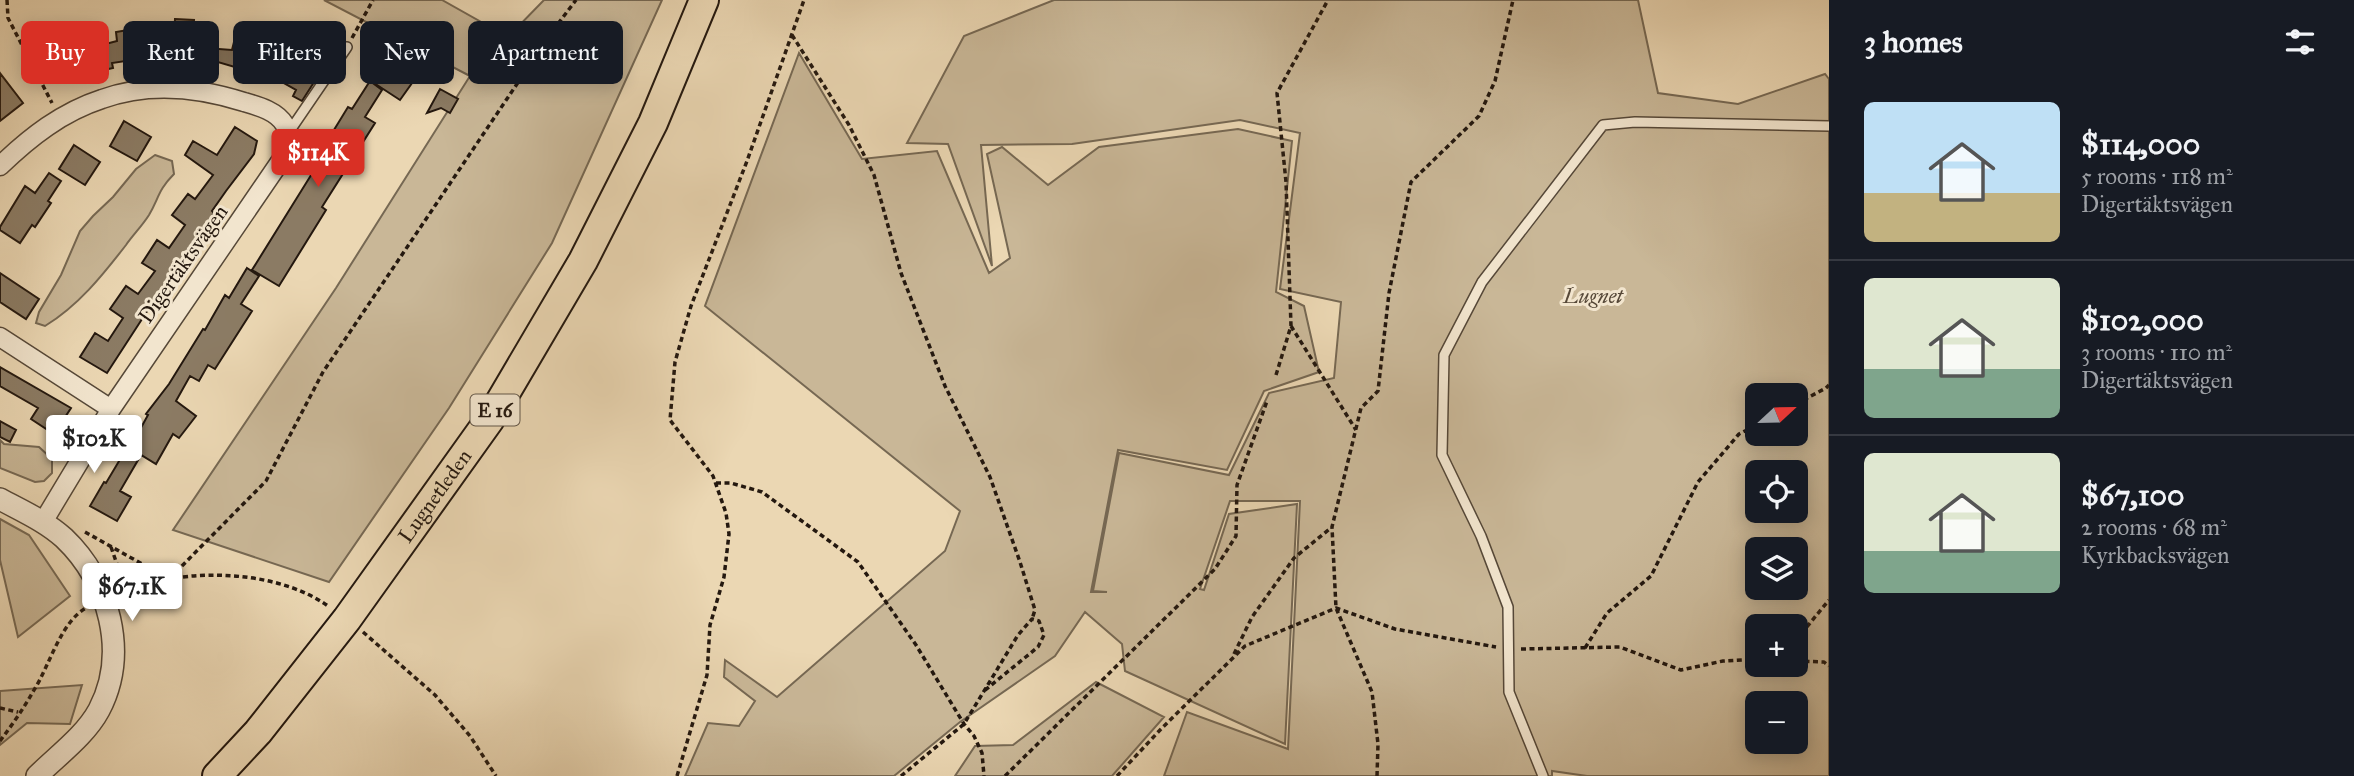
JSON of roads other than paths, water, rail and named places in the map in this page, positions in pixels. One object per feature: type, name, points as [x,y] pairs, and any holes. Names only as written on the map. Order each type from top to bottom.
[{"type":"highway","name":"Lugnetleden","points":[[217,776],[258,732],[347,619],[490,419],[589,250],[653,123],[704,0]]},
{"type":"street","points":[[0,166],[21,145],[59,118],[103,98],[131,91],[188,88],[215,93],[262,107],[278,117],[288,134]]},
{"type":"street","name":"Digertäktsvägen","points":[[43,522],[111,409],[284,156],[288,134]]},
{"type":"street","points":[[0,337],[111,409]]},
{"type":"street","points":[[0,499],[43,522],[62,537],[84,561],[105,601],[113,646],[109,683],[99,709],[83,731],[37,776]]},
{"type":"lane","points":[[288,134],[347,47]]},
{"type":"lane","points":[[1543,776],[1509,692],[1508,607],[1481,536],[1442,455],[1444,355],[1482,282],[1603,125],[1635,122],[1829,126]]},
{"type":"park label","name":"Lugnet","points":[[1593,296]]}]
